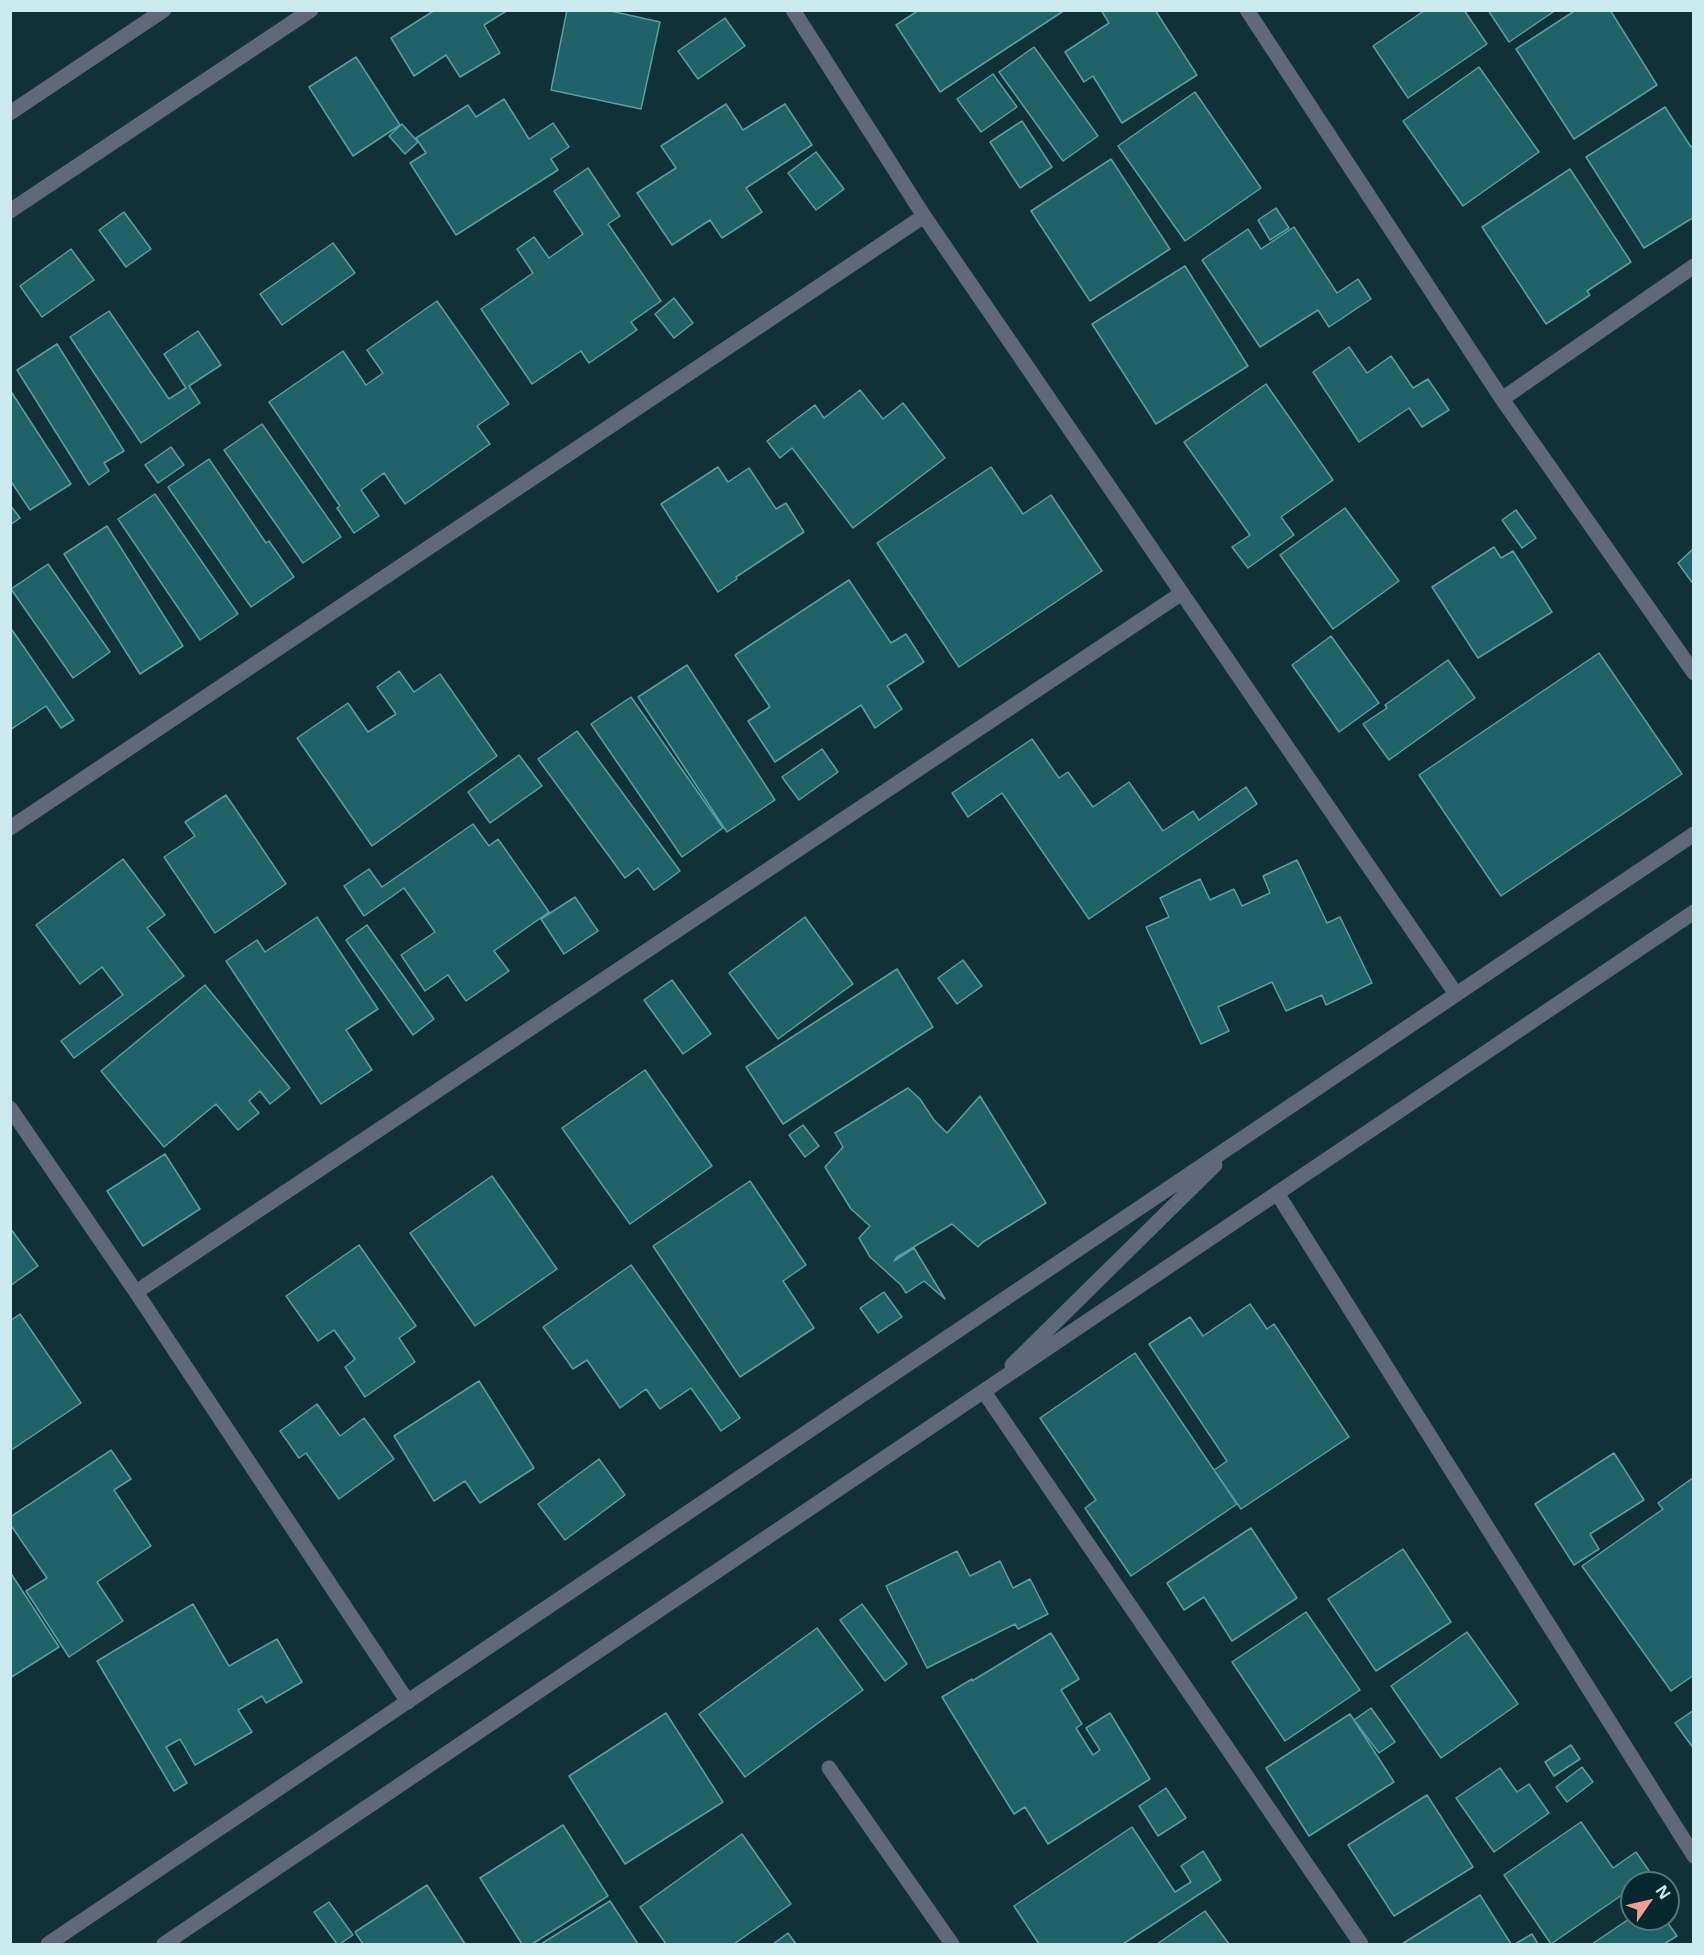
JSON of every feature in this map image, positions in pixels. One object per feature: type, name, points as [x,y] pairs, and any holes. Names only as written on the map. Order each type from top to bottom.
[{"type":"street","points":[[10,113],[165,10]]},
{"type":"street","points":[[10,211],[311,10]]},
{"type":"street","points":[[793,10],[924,216],[1456,994]]},
{"type":"street","points":[[1247,10],[1502,399],[1694,674]]},
{"type":"street","points":[[10,828],[924,216]]},
{"type":"street","points":[[1502,399],[1694,266]]},
{"type":"street","points":[[136,1292],[1182,593]]},
{"type":"street","points":[[48,1944],[1694,834]]},
{"type":"street","points":[[164,1944],[1694,912]]},
{"type":"street","points":[[10,1108],[136,1292],[408,1702]]},
{"type":"street","points":[[984,1392],[1243,1138]]},
{"type":"street","points":[[1277,1193],[1694,1856]]},
{"type":"street","points":[[984,1392],[1361,1944]]},
{"type":"street","points":[[829,1768],[952,1944]]},
{"type":"building","points":[[435,10],[508,10],[484,25],[500,53],[460,77],[446,55],[414,76],[391,38]]},
{"type":"building","points":[[567,10],[606,10],[660,22],[641,109],[551,90]]},
{"type":"building","points":[[919,10],[1065,10],[940,92],[896,25]]},
{"type":"building","points":[[1101,10],[1155,10],[1197,75],[1122,123],[1093,76],[1084,82],[1065,52],[1109,23]]},
{"type":"building","points":[[1425,10],[1464,10],[1487,44],[1408,98],[1373,46]]},
{"type":"building","points":[[1488,10],[1556,10],[1509,42]]},
{"type":"building","points":[[1576,10],[1610,10],[1657,85],[1574,139],[1516,49]]},
{"type":"building","points":[[725,18],[745,46],[698,79],[678,51]]},
{"type":"building","points":[[1034,47],[1098,136],[1063,161],[999,72]]},
{"type":"building","points":[[356,57],[400,125],[353,156],[309,87]]},
{"type":"building","points":[[1479,67],[1539,152],[1463,206],[1403,121]]},
{"type":"building","points":[[993,74],[1017,107],[981,132],[957,99]]},
{"type":"building","points":[[1195,92],[1261,188],[1185,241],[1118,146]]},
{"type":"building","points":[[504,99],[529,139],[553,123],[569,147],[551,159],[558,170],[456,235],[410,163],[426,153],[416,138],[468,105],[476,117]]},
{"type":"building","points":[[726,104],[743,130],[785,104],[812,145],[746,188],[762,212],[722,238],[710,220],[672,245],[637,193],[676,168],[661,146]]},
{"type":"building","points":[[1665,107],[1691,147],[1694,145],[1694,217],[1644,248],[1586,157]]},
{"type":"building","points":[[1022,121],[1052,167],[1020,188],[990,142]]},
{"type":"building","points":[[402,124],[418,142],[405,154],[389,136]]},
{"type":"building","points":[[816,152],[844,189],[816,210],[788,173]]},
{"type":"building","points":[[1111,159],[1170,249],[1090,301],[1031,211]]},
{"type":"building","points":[[588,168],[620,216],[608,224],[661,301],[631,322],[637,330],[589,363],[581,351],[532,384],[481,309],[533,273],[517,249],[534,237],[549,258],[583,234],[554,191]]},
{"type":"building","points":[[1570,169],[1631,262],[1587,291],[1590,295],[1546,324],[1482,227]]},
{"type":"building","points":[[1276,208],[1289,228],[1270,240],[1258,220]]},
{"type":"building","points":[[124,212],[151,249],[126,267],[99,230]]},
{"type":"building","points":[[1294,227],[1337,293],[1358,279],[1371,299],[1329,327],[1318,310],[1260,347],[1202,260],[1248,229],[1261,249]]},
{"type":"building","points":[[333,243],[355,273],[282,325],[260,294]]},
{"type":"building","points":[[71,249],[94,280],[42,317],[20,286]]},
{"type":"building","points":[[1185,266],[1248,366],[1156,424],[1092,324]]},
{"type":"building","points":[[674,298],[693,323],[674,338],[655,314]]},
{"type":"building","points":[[437,301],[509,404],[477,426],[490,444],[405,504],[384,473],[361,490],[379,516],[354,533],[337,508],[340,506],[269,402],[343,351],[366,385],[383,373],[367,350]]},
{"type":"building","points":[[109,311],[169,399],[186,388],[164,354],[198,331],[221,365],[189,386],[200,403],[141,443],[70,337]]},
{"type":"building","points":[[57,344],[124,451],[104,463],[109,471],[89,485],[17,370]]},
{"type":"building","points":[[1349,347],[1367,373],[1391,356],[1413,388],[1428,379],[1449,410],[1422,427],[1409,408],[1359,442],[1313,372]]},
{"type":"building","points":[[1266,384],[1333,480],[1281,517],[1294,535],[1248,568],[1232,547],[1250,535],[1184,442]]},
{"type":"building","points":[[10,390],[71,484],[30,510],[10,480]]},
{"type":"building","points":[[860,390],[883,419],[903,403],[945,458],[853,528],[792,448],[780,458],[767,441],[815,405],[824,418]]},
{"type":"building","points":[[262,424],[341,537],[303,563],[224,450]]},
{"type":"building","points":[[171,447],[184,465],[158,483],[145,465]]},
{"type":"building","points":[[209,459],[266,543],[269,541],[294,577],[251,607],[168,487]]},
{"type":"building","points":[[718,467],[728,482],[749,468],[776,509],[786,503],[804,532],[736,577],[737,579],[718,592],[661,504]]},
{"type":"building","points":[[991,467],[1023,514],[1051,495],[1102,571],[959,667],[877,543]]},
{"type":"building","points":[[155,494],[238,614],[200,640],[118,519]]},
{"type":"building","points":[[10,505],[20,518],[10,525]]},
{"type":"building","points":[[1345,508],[1399,581],[1333,629],[1280,555]]},
{"type":"building","points":[[1516,510],[1536,538],[1522,548],[1502,520]]},
{"type":"building","points":[[107,526],[183,646],[140,674],[64,554]]},
{"type":"building","points":[[1494,547],[1501,558],[1513,551],[1552,612],[1478,658],[1432,587]]},
{"type":"building","points":[[1694,548],[1694,585],[1678,563]]},
{"type":"building","points":[[48,564],[110,652],[73,678],[11,589]]},
{"type":"building","points":[[849,580],[891,643],[906,634],[924,662],[887,686],[902,709],[875,728],[861,705],[775,762],[748,721],[770,707],[735,655]]},
{"type":"building","points":[[10,627],[74,720],[61,728],[46,706],[10,730]]},
{"type":"building","points":[[1331,636],[1379,703],[1339,732],[1292,665]]},
{"type":"building","points":[[1599,653],[1682,774],[1501,896],[1419,775]]},
{"type":"building","points":[[1448,660],[1475,698],[1389,760],[1363,724],[1387,708],[1385,705]]},
{"type":"building","points":[[687,665],[775,800],[727,832],[638,697]]},
{"type":"building","points":[[399,671],[414,692],[440,674],[497,756],[372,846],[297,738],[348,703],[368,732],[396,714],[377,687]]},
{"type":"building","points":[[631,697],[723,828],[682,857],[591,724]]},
{"type":"building","points":[[577,731],[680,871],[654,890],[638,868],[625,878],[538,759]]},
{"type":"building","points":[[1032,739],[1059,778],[1068,772],[1093,807],[1129,782],[1163,831],[1193,811],[1199,820],[1246,787],[1257,804],[1089,919],[1002,793],[968,817],[952,793]]},
{"type":"building","points":[[822,749],[838,772],[799,800],[782,777]]},
{"type":"building","points":[[519,755],[542,786],[490,823],[468,792]]},
{"type":"building","points":[[226,795],[286,884],[215,933],[164,857],[195,836],[185,822]]},
{"type":"building","points":[[473,824],[489,846],[498,839],[549,912],[494,951],[509,971],[466,1001],[448,975],[425,991],[401,955],[435,932],[404,888],[364,916],[344,886],[369,869],[382,887]]},
{"type":"building","points":[[123,859],[165,915],[147,928],[184,976],[74,1058],[61,1041],[123,995],[102,967],[80,984],[36,925]]},
{"type":"building","points":[[1297,860],[1327,923],[1340,917],[1372,983],[1326,1005],[1322,995],[1286,1011],[1272,982],[1218,1007],[1229,1031],[1201,1044],[1146,927],[1169,917],[1160,898],[1200,879],[1210,900],[1234,889],[1242,906],[1270,893],[1263,876]]},
{"type":"building","points":[[575,897],[598,931],[564,954],[541,919]]},
{"type":"building","points":[[317,917],[378,1009],[346,1030],[372,1070],[321,1104],[226,961],[257,940],[265,952]]},
{"type":"building","points":[[805,917],[853,984],[778,1039],[729,973]]},
{"type":"building","points":[[367,925],[434,1019],[413,1035],[346,940]]},
{"type":"building","points":[[963,960],[982,986],[957,1004],[938,978]]},
{"type":"building","points":[[897,969],[933,1027],[783,1124],[746,1067]]},
{"type":"building","points":[[672,980],[711,1034],[683,1054],[644,1000]]},
{"type":"building","points":[[205,985],[290,1088],[270,1104],[260,1091],[249,1101],[259,1113],[238,1130],[216,1104],[164,1147],[101,1071]]},
{"type":"building","points":[[645,1070],[712,1166],[630,1224],[562,1128]]},
{"type":"building","points":[[908,1088],[920,1099],[934,1120],[947,1133],[980,1096],[1046,1203],[978,1247],[952,1224],[897,1257],[894,1261],[914,1248],[945,1299],[924,1281],[906,1293],[901,1285],[870,1257],[859,1238],[870,1226],[851,1209],[825,1167],[843,1147],[835,1133]]},
{"type":"building","points":[[803,1125],[819,1146],[805,1157],[789,1135]]},
{"type":"building","points":[[165,1154],[200,1209],[143,1246],[107,1191]]},
{"type":"building","points":[[492,1176],[557,1269],[475,1326],[410,1233]]},
{"type":"building","points":[[750,1181],[806,1265],[783,1281],[814,1328],[740,1377],[653,1246]]},
{"type":"building","points":[[10,1228],[38,1266],[10,1286]]},
{"type":"building","points":[[359,1245],[416,1326],[399,1338],[415,1362],[365,1397],[345,1367],[355,1359],[334,1330],[318,1341],[286,1296]]},
{"type":"building","points":[[631,1265],[740,1418],[721,1431],[691,1388],[660,1409],[646,1389],[620,1408],[587,1360],[573,1369],[543,1327]]},
{"type":"building","points":[[884,1292],[902,1317],[878,1333],[860,1308]]},
{"type":"building","points":[[1250,1304],[1267,1329],[1274,1324],[1349,1437],[1241,1509],[1214,1470],[1227,1461],[1149,1344],[1190,1317],[1203,1336]]},
{"type":"building","points":[[20,1314],[81,1403],[10,1451],[10,1321]]},
{"type":"building","points":[[1135,1353],[1237,1504],[1131,1576],[1085,1508],[1096,1500],[1040,1418]]},
{"type":"building","points":[[479,1381],[534,1468],[480,1503],[465,1481],[434,1501],[394,1436]]},
{"type":"building","points":[[317,1404],[340,1436],[364,1418],[394,1459],[339,1499],[306,1453],[299,1458],[280,1431]]},
{"type":"building","points":[[111,1450],[131,1479],[114,1490],[151,1546],[97,1582],[123,1621],[69,1657],[26,1591],[47,1578],[10,1524],[10,1517]]},
{"type":"building","points":[[1614,1453],[1644,1500],[1590,1534],[1599,1549],[1574,1565],[1535,1504]]},
{"type":"building","points":[[599,1459],[625,1495],[565,1540],[538,1504]]},
{"type":"building","points":[[1694,1477],[1694,1675],[1671,1691],[1582,1566],[1663,1509],[1658,1503]]},
{"type":"building","points":[[1251,1528],[1297,1598],[1232,1641],[1204,1597],[1184,1610],[1167,1583]]},
{"type":"building","points":[[1403,1549],[1451,1622],[1376,1671],[1328,1599]]},
{"type":"building","points":[[957,1551],[970,1576],[1000,1561],[1013,1588],[1030,1579],[1048,1614],[1018,1629],[1015,1624],[927,1668],[886,1586]]},
{"type":"building","points":[[10,1572],[59,1647],[10,1678]]},
{"type":"building","points":[[193,1604],[229,1666],[277,1639],[302,1682],[266,1703],[262,1696],[238,1710],[252,1732],[195,1765],[180,1739],[166,1747],[187,1783],[174,1791],[97,1661]]},
{"type":"building","points":[[862,1604],[907,1664],[885,1681],[840,1620]]},
{"type":"building","points":[[1306,1612],[1360,1690],[1285,1741],[1232,1662]]},
{"type":"building","points":[[817,1628],[863,1690],[745,1777],[699,1714]]},
{"type":"building","points":[[1467,1632],[1518,1704],[1441,1758],[1391,1686]]},
{"type":"building","points":[[1051,1633],[1079,1679],[1061,1690],[1082,1724],[1076,1728],[1093,1755],[1100,1750],[1086,1728],[1110,1713],[1150,1779],[1048,1844],[1025,1807],[1014,1814],[942,1697]]},
{"type":"building","points":[[1371,1708],[1395,1742],[1379,1753],[1354,1720]]},
{"type":"building","points":[[1694,1710],[1694,1749],[1675,1723]]},
{"type":"building","points":[[666,1713],[723,1802],[625,1864],[569,1776]]},
{"type":"building","points":[[1350,1714],[1394,1782],[1309,1836],[1266,1768]]},
{"type":"building","points":[[1571,1745],[1580,1759],[1554,1776],[1545,1762]]},
{"type":"building","points":[[1582,1767],[1593,1782],[1567,1802],[1556,1787]]},
{"type":"building","points":[[1500,1768],[1517,1792],[1529,1784],[1549,1813],[1494,1852],[1456,1798]]},
{"type":"building","points":[[1166,1788],[1186,1818],[1158,1836],[1139,1806]]},
{"type":"building","points":[[1427,1795],[1473,1867],[1394,1916],[1348,1845]]},
{"type":"building","points":[[1581,1822],[1613,1868],[1636,1852],[1649,1871],[1620,1871],[1620,1896],[1551,1944],[1504,1875]]},
{"type":"building","points":[[563,1825],[608,1896],[532,1944],[522,1944],[480,1878]]},
{"type":"building","points":[[1132,1827],[1175,1892],[1191,1882],[1181,1866],[1203,1851],[1221,1880],[1123,1944],[1039,1944],[1014,1906]]},
{"type":"building","points":[[742,1834],[791,1904],[734,1944],[666,1944],[640,1907]]},
{"type":"building","points":[[427,1885],[465,1944],[363,1944],[355,1932]]},
{"type":"building","points":[[1480,1895],[1511,1944],[1402,1944]]},
{"type":"building","points":[[610,1901],[638,1944],[541,1944]]},
{"type":"building","points":[[329,1902],[353,1935],[340,1944],[337,1944],[314,1912]]},
{"type":"building","points":[[1205,1911],[1229,1944],[1157,1944]]},
{"type":"building","points":[[1620,1925],[1620,1931],[1673,1931],[1677,1936],[1664,1944],[1592,1944]]},
{"type":"building","points":[[788,1933],[796,1944],[773,1944]]},
{"type":"building","points":[[1532,1934],[1538,1944],[1515,1944]]}]
